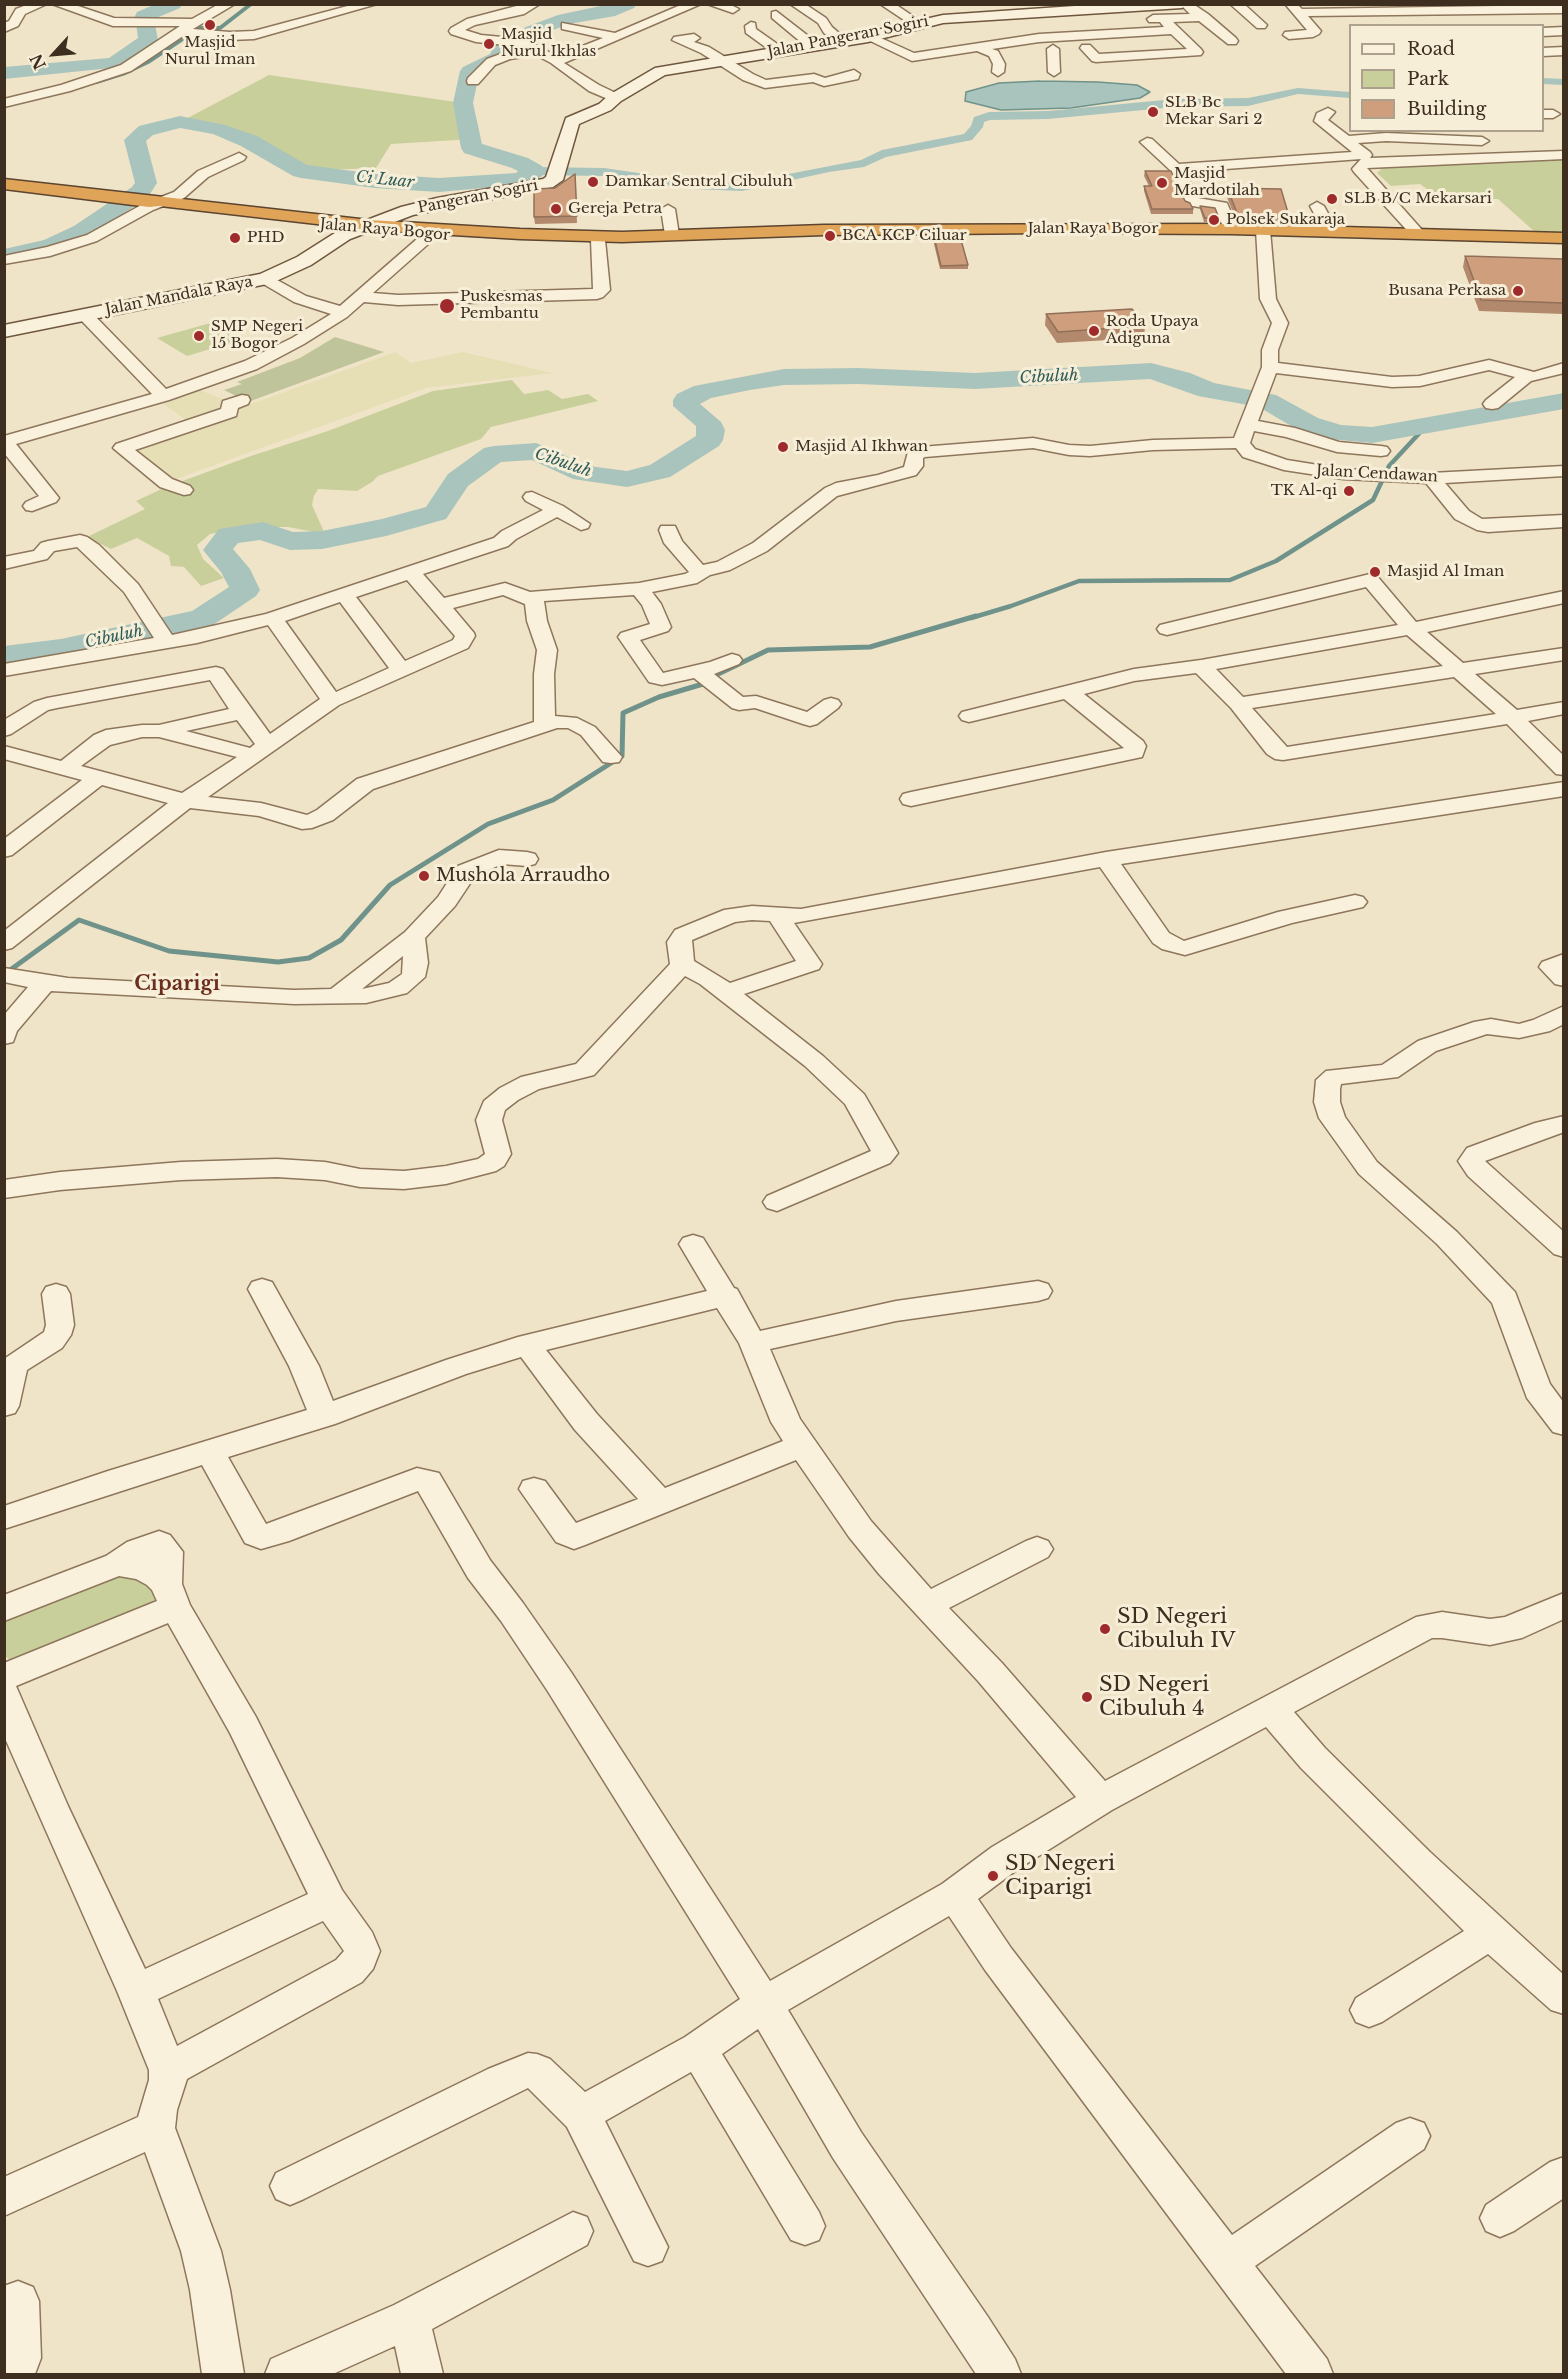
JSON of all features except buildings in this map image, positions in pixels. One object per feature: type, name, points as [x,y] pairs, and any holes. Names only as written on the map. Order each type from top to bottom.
[{"type":"highway","name":"Jalan Raya Bogor","points":[[4,184],[354,228],[430,235],[598,240],[622,237]]},
{"type":"highway","name":"Jalan Raya Bogor","points":[[354,228],[622,237],[982,229],[1231,229],[1563,238]]},
{"type":"street","points":[[4,28],[14,22],[20,12],[41,4]]},
{"type":"street","points":[[58,4],[113,22],[166,22],[191,30],[254,35],[371,4]]},
{"type":"street","points":[[4,102],[65,88],[126,68],[191,30],[229,4]]},
{"type":"street","points":[[534,4],[520,11],[471,22],[455,31],[480,39],[539,43],[558,64],[594,88],[615,98]]},
{"type":"street","points":[[713,4],[733,9]]},
{"type":"street","points":[[796,4],[822,21],[828,30],[905,66]]},
{"type":"street","points":[[886,4],[920,25]]},
{"type":"street","points":[[1184,4],[1204,16],[1232,41]]},
{"type":"street","name":"Jalan Pangeran Sogiri","points":[[557,168],[572,122],[605,107],[615,98],[661,71],[868,37],[943,19],[1184,4]]},
{"type":"street","points":[[1236,4],[1262,25]]},
{"type":"street","points":[[1494,7],[1507,21]]},
{"type":"street","points":[[1294,9],[1494,7],[1563,9]]},
{"type":"street","points":[[1368,8],[1379,24]]},
{"type":"street","points":[[646,9],[675,14]]},
{"type":"street","points":[[1289,35],[1315,32],[1294,9]]},
{"type":"street","points":[[557,61],[675,14],[695,11]]},
{"type":"street","points":[[1013,14],[1053,49],[1086,48],[1096,58],[1197,52],[1163,19]]},
{"type":"street","points":[[776,15],[812,45]]},
{"type":"street","points":[[989,30],[1204,16]]},
{"type":"street","points":[[1309,24],[1563,20]]},
{"type":"street","points":[[623,21],[678,32]]},
{"type":"street","points":[[750,26],[750,30],[779,51]]},
{"type":"street","points":[[566,27],[643,42]]},
{"type":"street","points":[[868,37],[912,57],[1039,39],[1176,30]]},
{"type":"street","points":[[1544,32],[1563,31]]},
{"type":"street","points":[[694,38],[678,40],[705,50],[748,77],[765,84],[814,78],[824,82],[854,74]]},
{"type":"street","points":[[894,49],[926,41]]},
{"type":"street","points":[[1544,41],[1563,41]]},
{"type":"street","points":[[473,81],[495,60],[516,54],[539,43]]},
{"type":"street","points":[[566,45],[612,55]]},
{"type":"street","points":[[978,47],[994,54],[999,64],[998,72]]},
{"type":"street","points":[[1053,49],[1054,72]]},
{"type":"street","points":[[1544,53],[1563,51]]},
{"type":"street","points":[[1544,55],[1556,67]]},
{"type":"street","points":[[1176,168],[1365,155],[1322,121],[1322,116],[1328,112]]},
{"type":"street","points":[[1346,140],[1385,134],[1491,140]]},
{"type":"street","points":[[1147,142],[1176,168],[1192,202],[1221,206],[1231,229]]},
{"type":"street","points":[[1418,234],[1365,177],[1359,169],[1362,165],[1367,162],[1563,155]]},
{"type":"street","points":[[6,260],[50,251],[92,238],[153,203],[180,195],[203,174],[239,157]]},
{"type":"street","name":"Pangeran Sogiri","points":[[354,228],[433,203],[536,186],[554,180],[557,168]]},
{"type":"street","points":[[1317,206],[1331,232]]},
{"type":"street","points":[[668,209],[672,235]]},
{"type":"street","name":"Jalan Mandala Raya","points":[[4,331],[265,279],[295,266],[354,228]]},
{"type":"street","points":[[700,571],[723,566],[760,547],[831,492],[842,487],[881,480],[910,471],[914,466],[914,456],[921,452],[1033,443],[1069,450],[1090,451],[1153,445],[1241,443],[1246,424],[1270,367],[1270,350],[1280,323],[1268,299],[1263,230]]},
{"type":"street","points":[[32,506],[48,501],[50,498],[5,442],[192,387],[251,365],[278,352],[342,312],[430,235]]},
{"type":"street","points":[[360,297],[398,300],[597,294],[602,290],[598,240]]},
{"type":"street","points":[[265,279],[277,288],[300,298],[342,312]]},
{"type":"street","points":[[84,314],[163,396]]},
{"type":"street","points":[[1270,367],[1392,382],[1420,381],[1489,365],[1527,375],[1543,375],[1563,368]]},
{"type":"street","points":[[1492,404],[1527,375]]},
{"type":"street","points":[[184,490],[166,483],[122,448],[231,412],[229,405],[242,400],[192,387]]},
{"type":"street","points":[[1246,424],[1289,432],[1337,447],[1381,451]]},
{"type":"street","name":"Jalan Cendawan","points":[[1241,443],[1249,453],[1311,471],[1431,478],[1563,471]]},
{"type":"street","points":[[1431,478],[1462,514],[1477,524],[1488,526],[1563,522]]},
{"type":"street","points":[[4,670],[163,637],[197,637],[273,618],[501,542],[528,538],[581,524],[532,497]]},
{"type":"street","points":[[501,542],[509,535],[557,510]]},
{"type":"street","points":[[668,531],[673,543],[700,571]]},
{"type":"street","points":[[4,563],[40,555],[48,547],[80,542],[92,549],[131,588],[163,637]]},
{"type":"street","points":[[4,943],[185,801],[332,701],[461,644],[465,639],[464,633],[410,571]]},
{"type":"street","points":[[545,724],[544,674],[547,650],[537,621],[534,601],[537,596],[639,589],[690,579],[701,574],[700,571]]},
{"type":"street","points":[[1167,629],[1370,580],[1412,628],[1513,718],[1563,769]]},
{"type":"street","points":[[440,605],[505,589],[534,601]]},
{"type":"street","points":[[639,589],[651,604],[661,627],[628,637],[656,678],[662,679],[726,664],[732,660]]},
{"type":"street","points":[[345,595],[401,670]]},
{"type":"street","points":[[969,716],[1134,675],[1300,650],[1476,617],[1563,597]]},
{"type":"street","points":[[273,618],[332,701]]},
{"type":"street","points":[[197,637],[216,673],[242,713],[260,750]]},
{"type":"street","points":[[1239,704],[1563,654]]},
{"type":"street","points":[[1201,666],[1239,704],[1275,749],[1283,754],[1563,708]]},
{"type":"street","points":[[698,670],[739,704],[756,702],[810,720],[831,704]]},
{"type":"street","points":[[4,729],[41,706],[54,702],[216,673]]},
{"type":"street","points":[[911,799],[1134,752],[1135,746],[1069,692]]},
{"type":"street","points":[[64,768],[102,740],[114,735],[159,731],[242,713]]},
{"type":"street","points":[[10,759],[64,768],[97,779],[185,801],[261,810],[302,822],[312,821],[325,815],[365,784],[545,724],[570,722],[579,725],[588,731],[611,757]]},
{"type":"street","points":[[159,731],[260,750]]},
{"type":"street","points":[[4,850],[97,779]]},
{"type":"street","points":[[4,1189],[60,1181],[170,1172],[276,1168],[325,1171],[360,1178],[404,1180],[446,1175],[488,1165],[495,1160],[498,1154],[489,1120],[493,1107],[508,1094],[530,1083],[585,1070],[682,964],[680,942],[687,931],[732,915],[753,913],[801,916],[1106,859],[1563,789]]},
{"type":"street","points":[[10,976],[45,983],[294,997],[336,997],[413,937],[447,902],[466,870],[499,857],[527,859]]},
{"type":"street","points":[[1106,859],[1161,938],[1170,944],[1185,948],[1286,917],[1355,902]]},
{"type":"street","points":[[736,989],[810,964],[778,916]]},
{"type":"street","points":[[1563,961],[1551,967],[1563,979]]},
{"type":"street","points":[[682,964],[709,979],[814,1061],[855,1100],[885,1153],[881,1157],[777,1202]]},
{"type":"street","points":[[4,1037],[5,1030],[45,983]]},
{"type":"street","points":[[1563,1013],[1541,1026],[1519,1031],[1491,1026],[1483,1027],[1427,1046],[1389,1072],[1335,1077],[1329,1080],[1327,1089],[1327,1102],[1332,1118],[1368,1168],[1424,1216],[1505,1299],[1535,1384],[1542,1398],[1563,1424]]},
{"type":"street","points":[[1563,1124],[1544,1128],[1476,1154],[1471,1161],[1477,1170],[1563,1248]]},
{"type":"street","points":[[693,1244],[727,1296],[753,1343],[774,1397],[800,1446],[868,1539],[890,1566],[990,1672],[1100,1800]]},
{"type":"street","points":[[262,1289],[304,1366],[324,1416]]},
{"type":"street","points":[[753,1343],[896,1311],[1038,1291]]},
{"type":"street","points":[[4,1406],[11,1371],[17,1363],[52,1341],[57,1335],[60,1325],[56,1294]]},
{"type":"street","points":[[4,1518],[324,1416],[456,1367],[528,1344],[727,1296]]},
{"type":"street","points":[[528,1344],[586,1422],[659,1501]]},
{"type":"street","points":[[534,1489],[567,1534],[574,1537],[800,1446]]},
{"type":"street","points":[[210,1452],[256,1535],[261,1537],[278,1533],[417,1479],[428,1481],[479,1569],[512,1612],[559,1681],[764,2004],[847,2145],[1000,2374]]},
{"type":"street","points":[[927,1605],[1037,1549]]},
{"type":"street","points":[[4,1609],[117,1564],[151,1571],[170,1596],[244,1727],[329,1901],[359,1943],[362,1951],[349,1971],[168,2070]]},
{"type":"street","points":[[4,1677],[170,1596]]},
{"type":"street","points":[[581,2114],[698,2049],[764,2004],[955,1895],[997,1863],[1100,1800],[1428,1626],[1442,1625],[1490,1632],[1510,1629],[1560,1614]]},
{"type":"street","points":[[4,1695],[51,1806],[136,1991],[168,2070],[168,2080],[158,2110],[156,2128],[201,2251],[210,2290],[223,2374]]},
{"type":"street","points":[[1270,1708],[1321,1766],[1417,1863],[1563,1998]]},
{"type":"street","points":[[955,1895],[998,1959],[1312,2374]]},
{"type":"street","points":[[136,1991],[329,1901]]},
{"type":"street","points":[[1369,2010],[1491,1933]]},
{"type":"street","points":[[698,2049],[805,2226]]},
{"type":"street","points":[[290,2186],[502,2081],[528,2070],[537,2071],[581,2114],[648,2247]]},
{"type":"street","points":[[4,2197],[156,2128]]},
{"type":"street","points":[[1227,2262],[1410,2136]]},
{"type":"street","points":[[1500,2218],[1563,2175]]},
{"type":"street","points":[[286,2374],[409,2319],[573,2231]]},
{"type":"street","points":[[14,2374],[20,2358],[18,2301]]},
{"type":"street","points":[[409,2319],[422,2374]]},
{"type":"shaded area","points":[[395,352],[411,363],[463,352],[552,373],[426,388],[171,481],[129,447],[192,424],[163,404],[197,389],[243,407]]},
{"type":"green space","points":[[269,75],[463,103],[473,139],[391,144],[376,168],[301,171],[264,148],[180,122]]},
{"type":"green space","points":[[1563,159],[1563,233],[1535,232],[1498,199],[1440,199],[1420,184],[1391,186],[1377,173],[1382,168]]},
{"type":"green space","points":[[214,322],[244,339],[187,356],[157,338]]},
{"type":"green space","points":[[335,337],[384,352],[248,402],[224,390],[242,384],[237,382],[300,358]]},
{"type":"green space","points":[[512,380],[524,394],[548,390],[562,399],[588,394],[598,401],[491,427],[481,439],[378,476],[357,491],[318,489],[312,505],[325,534],[288,527],[249,527],[210,534],[197,545],[203,559],[224,578],[201,586],[184,567],[171,566],[169,556],[137,538],[111,549],[87,537],[145,509],[136,501],[166,487],[328,431],[433,391]]},
{"type":"green space","points":[[118,1576],[154,1584],[161,1603],[15,1664],[5,1656],[5,1621]]},
{"type":"water","points":[[1040,81],[1137,85],[1150,92],[1140,98],[1071,108],[1001,110],[965,101],[966,92],[999,83]]},
{"type":"waterway","points":[[4,73],[114,63],[148,40],[144,16],[173,4]]},
{"type":"waterway","points":[[96,82],[125,73],[148,62],[199,28],[220,28],[251,4]]},
{"type":"waterway","name":"Ci Luar","points":[[4,256],[52,245],[82,231],[140,192],[146,183],[135,140],[146,130],[180,122],[218,129],[249,141],[301,171],[375,181],[439,185],[521,179],[534,171],[520,163],[472,148],[463,103],[470,71],[498,58],[502,48],[533,31],[565,19],[608,12],[627,4]]},
{"type":"waterway","points":[[1544,81],[1564,82]]},
{"type":"waterway","points":[[534,171],[604,172],[694,185],[742,187],[829,168],[864,163],[882,154],[968,137],[977,127],[978,120],[989,116],[1048,115],[1175,103],[1248,102],[1298,91],[1349,95]]},
{"type":"waterway","name":"Cibuluh","points":[[4,655],[61,648],[202,618],[245,590],[235,569],[218,550],[229,535],[263,531],[290,541],[322,540],[386,527],[436,513],[458,480],[494,454],[536,451],[583,473],[627,479],[660,471],[709,440],[711,430],[708,422],[686,406],[686,400],[703,392],[750,382],[784,377],[858,376],[975,381],[1151,371],[1181,379],[1207,390],[1267,401],[1308,424],[1339,433],[1372,435],[1564,401]]},
{"type":"waterway","points":[[971,618],[1079,581],[1230,580],[1276,561],[1373,500],[1389,466],[1426,426]]},
{"type":"waterway","points":[[712,677],[768,650],[870,647],[976,616]]},
{"type":"waterway","points":[[6,973],[79,920],[169,951],[278,962],[309,958],[341,940],[390,885],[488,824],[553,800],[622,756],[623,713],[659,697],[703,684]]},
{"type":"place","name":"Masjid Nurul Iman","points":[[210,25]]},
{"type":"place","name":"Masjid Nurul Ikhlas","points":[[489,44]]},
{"type":"place","name":"SLB Bc Mekar Sari 2","points":[[1153,112]]},
{"type":"place","name":"Damkar Sentral Cibuluh","points":[[593,182]]},
{"type":"place","name":"Masjid Mardotilah","points":[[1162,183]]},
{"type":"place","name":"SLB B/C Mekarsari","points":[[1332,199]]},
{"type":"place","name":"Gereja Petra","points":[[556,209]]},
{"type":"place","name":"Polsek Sukaraja","points":[[1214,220]]},
{"type":"place","name":"BCA KCP Ciluar","points":[[830,236]]},
{"type":"place","name":"PHD","points":[[235,238]]},
{"type":"place","name":"Busana Perkasa","points":[[1518,291]]},
{"type":"place","name":"Puskesmas Pembantu","points":[[447,306]]},
{"type":"place","name":"Roda Upaya Adiguna","points":[[1094,331]]},
{"type":"place","name":"SMP Negeri 15 Bogor","points":[[199,336]]},
{"type":"place","name":"Masjid Al Ikhwan","points":[[783,447]]},
{"type":"place","name":"TK Al-qi","points":[[1349,491]]},
{"type":"place","name":"Masjid Al Iman","points":[[1375,572]]},
{"type":"place","name":"Mushola Arraudho","points":[[424,876]]},
{"type":"place","name":"SD Negeri Cibuluh IV","points":[[1105,1629]]},
{"type":"place","name":"SD Negeri Cibuluh 4","points":[[1087,1697]]},
{"type":"place","name":"SD Negeri Ciparigi","points":[[993,1876]]},
{"type":"district","name":"Ciparigi","points":[[177,984]]}]
